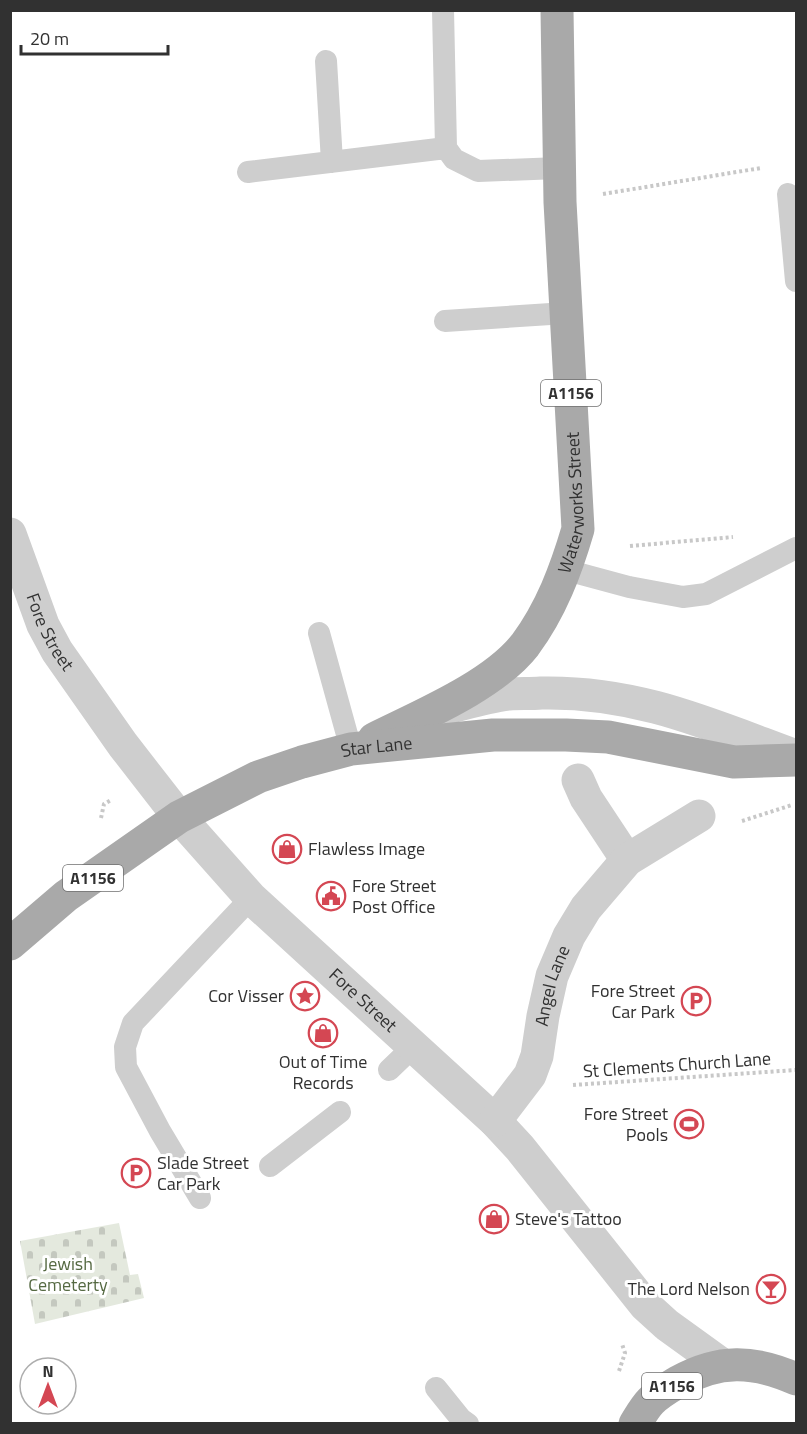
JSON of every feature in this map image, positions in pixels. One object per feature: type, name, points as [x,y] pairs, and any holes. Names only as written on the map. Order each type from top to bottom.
[{"type":"main road","name":"Waterworks Street","points":[[354,748],[428,711],[503,667],[524,646],[548,608],[566,570],[578,529],[559,168],[557,10]]},
{"type":"main road","name":"Star Lane","points":[[10,944],[66,896],[179,817],[258,777],[354,748],[494,735],[599,736],[734,762],[796,758]]},
{"type":"main road","name":"A1156","points":[[635,1424],[650,1402],[663,1390],[692,1374],[721,1364],[749,1364],[774,1369],[796,1379]]},
{"type":"street","name":"Fore Street","points":[[10,534],[43,625],[57,651],[123,745],[179,817],[251,898],[495,1121],[520,1148],[645,1305],[667,1325],[721,1364]]},
{"type":"street","name":"Star Lane","points":[[428,711],[510,694],[602,695],[649,704],[679,713],[796,758]]},
{"type":"street","points":[[578,780],[597,817],[627,860]]},
{"type":"street","name":"Angel Lane","points":[[495,1121],[530,1075],[537,1056],[552,976],[569,936],[586,908],[627,860],[699,816]]},
{"type":"lane","points":[[443,10],[446,148],[454,159],[478,171],[559,168]]},
{"type":"lane","points":[[326,61],[332,162]]},
{"type":"lane","points":[[248,172],[446,148]]},
{"type":"lane","points":[[788,194],[796,281]]},
{"type":"lane","points":[[445,321],[566,313]]},
{"type":"lane","points":[[566,570],[629,587],[683,597],[706,594],[796,548]]},
{"type":"lane","points":[[319,633],[354,748]]},
{"type":"lane","points":[[200,1198],[160,1131],[126,1067],[124,1047],[133,1023],[251,898]]},
{"type":"lane","points":[[389,1070],[414,1046]]},
{"type":"lane","points":[[270,1166],[340,1112]]},
{"type":"lane","points":[[436,1388],[461,1419],[468,1424]]},
{"type":"path","points":[[602,194],[771,166]]},
{"type":"path","points":[[628,547],[738,536]]},
{"type":"path","points":[[699,816],[717,830],[796,803]]},
{"type":"path","name":"St Clements Church Lane","points":[[571,1086],[796,1070]]},
{"type":"green space","name":"Jewish Cemeterty","points":[[119,1223],[130,1275],[138,1274],[144,1298],[35,1324],[20,1241]]},
{"type":"place","name":"Flawless Image","points":[[287,849]]},
{"type":"place","name":"Fore Street Post Office","points":[[331,896]]},
{"type":"place","name":"Cor Visser","points":[[305,996]]},
{"type":"place","name":"Fore Street Car Park","points":[[696,1001]]},
{"type":"place","name":"Out of Time Records","points":[[323,1033]]},
{"type":"place","name":"Fore Street Pools","points":[[689,1124]]},
{"type":"place","name":"Slade Street Car Park","points":[[136,1173]]},
{"type":"place","name":"Steve's Tattoo","points":[[494,1219]]},
{"type":"place","name":"The Lord Nelson","points":[[771,1289]]}]
